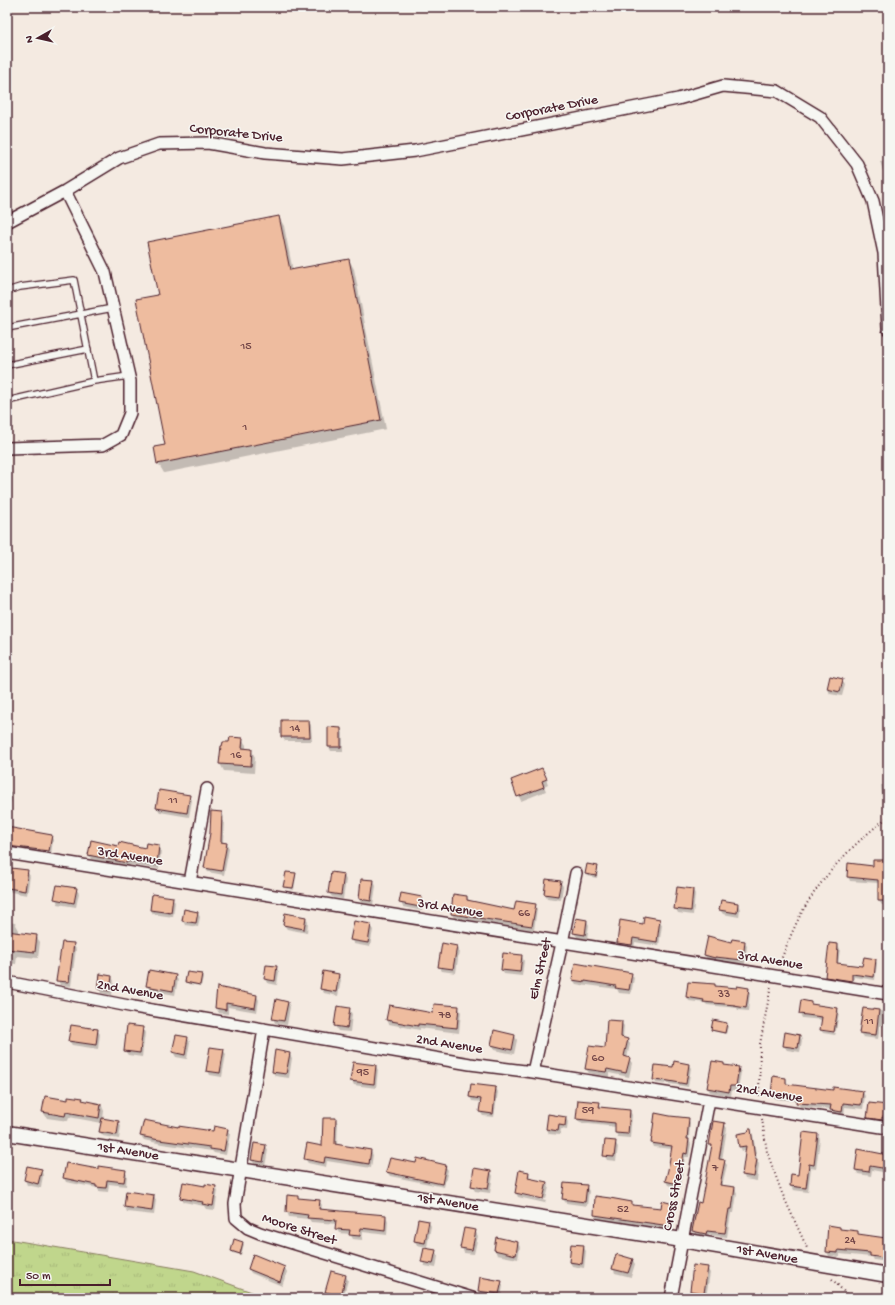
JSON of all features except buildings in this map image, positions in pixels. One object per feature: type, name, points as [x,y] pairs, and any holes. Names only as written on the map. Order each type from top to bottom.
[{"type":"street","name":"Corporate Drive","points":[[7,222],[65,191],[119,158],[159,144],[208,143],[265,153],[343,159],[415,151],[678,99],[722,86],[777,91],[820,117],[857,164],[873,202],[884,252],[888,329]]},
{"type":"street","points":[[7,448],[102,445],[121,435],[130,413],[129,376],[105,272],[65,191]]},
{"type":"street","points":[[190,882],[207,789]]},
{"type":"street","name":"3rd Avenue","points":[[7,852],[774,977],[888,994]]},
{"type":"street","name":"Elm Street","points":[[532,1072],[562,942],[576,873]]},
{"type":"street","name":"2nd Avenue","points":[[7,982],[134,1007],[470,1064],[532,1072],[888,1128]]},
{"type":"street","name":"Moore Street","points":[[264,1029],[235,1204],[236,1218],[248,1228],[260,1233],[469,1298]]},
{"type":"street","name":"Cross Street","points":[[670,1298],[709,1100]]},
{"type":"street","name":"1st Avenue","points":[[7,1133],[682,1240],[888,1275]]},
{"type":"lane","points":[[7,291],[20,287],[74,280],[94,381]]},
{"type":"lane","points":[[7,328],[113,308]]},
{"type":"lane","points":[[7,365],[88,349]]},
{"type":"lane","points":[[7,401],[94,381],[129,376]]},
{"type":"path","points":[[850,1298],[807,1249],[782,1193],[767,1152],[759,1096],[760,1044],[769,992],[789,939],[802,912],[823,880],[842,857],[888,817]]},
{"type":"green space","points":[[7,1239],[194,1271],[268,1298],[7,1298]]}]
